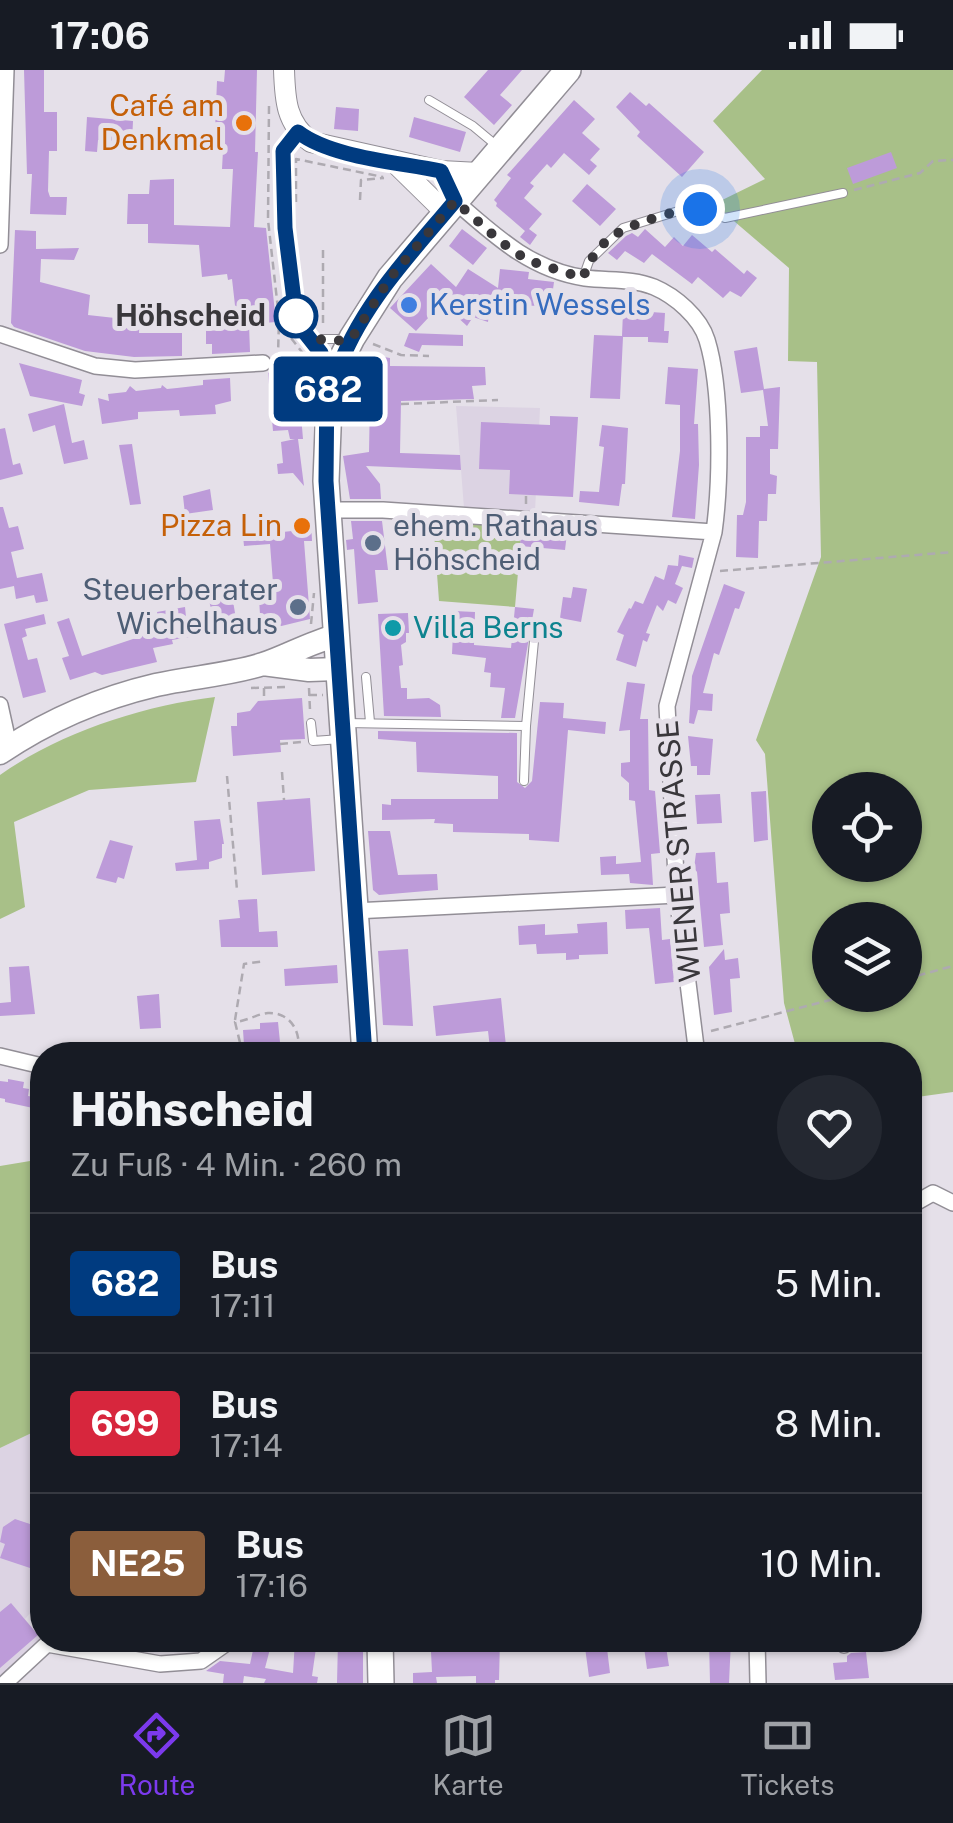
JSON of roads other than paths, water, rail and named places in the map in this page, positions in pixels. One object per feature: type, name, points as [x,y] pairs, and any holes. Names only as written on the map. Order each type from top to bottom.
[{"type":"main road","points":[[363,1042],[328,510],[329,404],[349,336],[390,278],[568,70]]},
{"type":"main road","points":[[263,676],[307,644],[335,636]]},
{"type":"main road","points":[[5,750],[73,712],[154,686],[337,669]]},
{"type":"main road","points":[[381,1652],[382,1683]]},
{"type":"street","points":[[0,245],[6,70]]},
{"type":"street","points":[[284,70],[286,103],[298,132],[311,142],[390,173],[450,207]]},
{"type":"street","points":[[441,171],[450,207]]},
{"type":"street","points":[[390,173],[479,173]]},
{"type":"street","name":"WIENER STRASSE","points":[[450,207],[527,260],[583,278],[628,280],[652,286],[682,305],[707,338],[719,456],[714,532],[667,706],[678,894],[696,1042]]},
{"type":"street","points":[[0,334],[95,366],[136,370],[263,363]]},
{"type":"street","points":[[328,510],[383,510],[714,532]]},
{"type":"street","points":[[0,705],[5,750]]},
{"type":"street","points":[[354,911],[678,894]]},
{"type":"street","points":[[0,1056],[30,1063]]},
{"type":"street","points":[[922,1199],[933,1193],[953,1202]]},
{"type":"street","points":[[5,1680],[38,1652]]},
{"type":"street","points":[[92,1652],[160,1664],[202,1661],[214,1652]]},
{"type":"street","points":[[757,1652],[758,1683]]},
{"type":"lane","points":[[429,100],[474,126],[500,149]]},
{"type":"lane","points":[[298,132],[283,151],[285,220],[296,316],[302,329],[328,341],[349,336]]},
{"type":"lane","points":[[583,278],[589,260],[623,228],[688,208],[725,218],[843,193]]},
{"type":"lane","points":[[314,334],[325,363],[329,404]]},
{"type":"lane","points":[[524,781],[534,640]]},
{"type":"lane","points":[[366,677],[370,722]]},
{"type":"lane","points":[[312,723],[313,740],[370,722],[526,726]]},
{"type":"place","name":"Café am Denkmal","points":[[244,123]]},
{"type":"place","name":"Kerstin Wessels","points":[[409,305]]},
{"type":"place","name":"Höhscheid","points":[[296,316]]},
{"type":"place","name":"Pizza Lin","points":[[302,526]]},
{"type":"place","name":"ehem. Rathaus Höhscheid","points":[[373,543]]},
{"type":"place","name":"Steuerberater Wichelhaus","points":[[298,607]]},
{"type":"place","name":"Villa Berns","points":[[393,628]]}]
